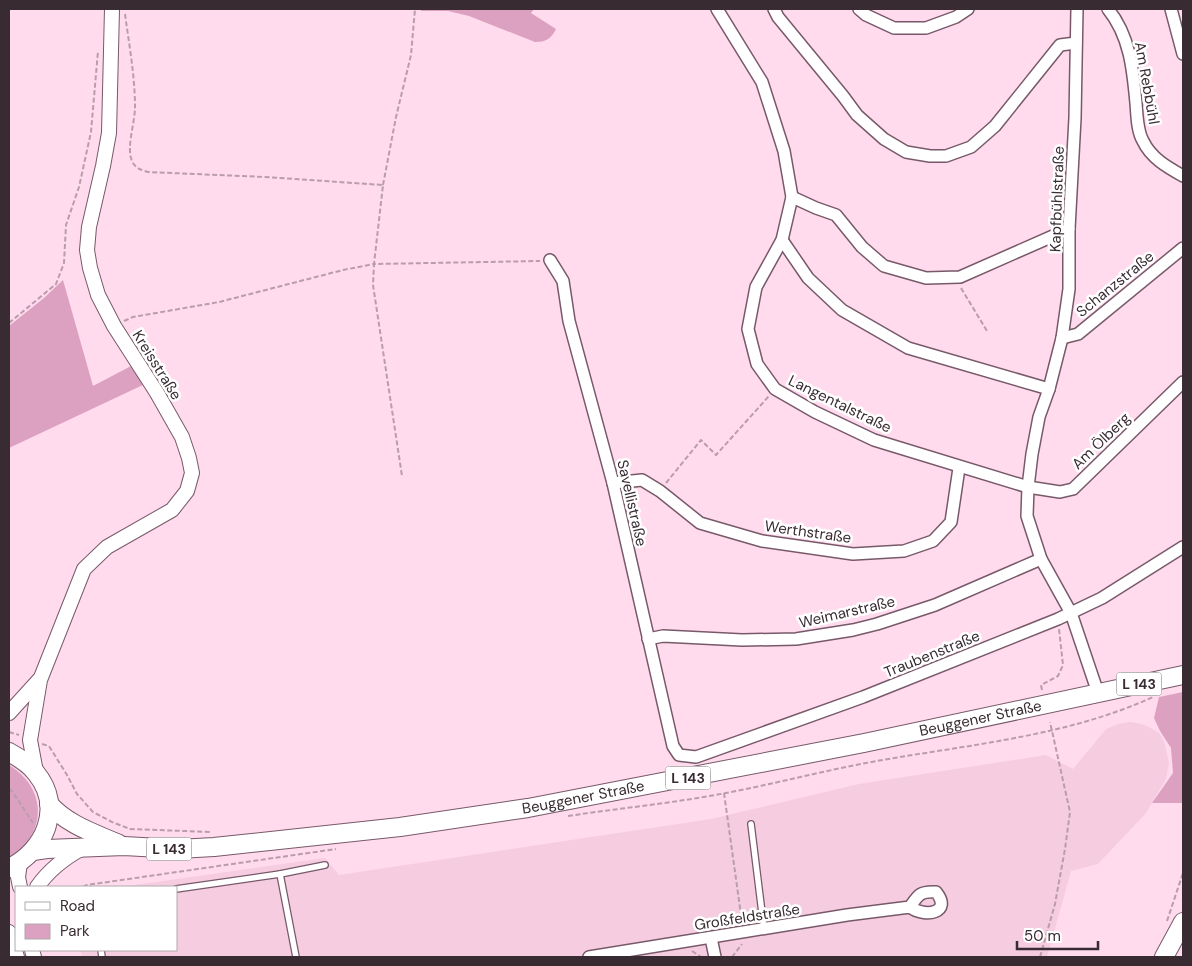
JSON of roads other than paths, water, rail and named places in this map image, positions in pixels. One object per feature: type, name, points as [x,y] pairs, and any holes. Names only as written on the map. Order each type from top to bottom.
[{"type":"main road","name":"Beuggener Straße","points":[[21,861],[47,849],[124,846],[178,849],[214,847],[400,827],[528,808],[752,766],[966,722],[1183,674]]},
{"type":"main road","name":"L 143","points":[[9,752],[24,761],[36,772],[46,788],[49,804],[49,819],[46,830],[21,861]]},
{"type":"main road","name":"Beuggener Straße","points":[[49,804],[59,815],[74,825],[124,846]]},
{"type":"main road","points":[[1164,957],[1183,922]]},
{"type":"street","name":"Kreisstraße","points":[[36,772],[30,740],[40,680],[84,569],[107,547],[172,510],[187,491],[192,473],[182,437],[157,392],[114,326],[98,294],[90,268],[88,250],[89,227],[109,133],[112,9]]},
{"type":"street","name":"Langentalstraße","points":[[717,9],[762,82],[784,151],[792,197],[782,240],[756,287],[748,329],[757,364],[776,389],[815,412],[874,440],[1028,488]]},
{"type":"street","points":[[774,9],[778,17],[857,115],[884,139],[906,152],[930,156],[946,156],[971,147],[995,126],[1060,45],[1076,43]]},
{"type":"street","points":[[859,9],[866,15],[894,28],[926,28],[956,17],[968,9]]},
{"type":"street","name":"Kapfbühlstraße","points":[[1076,9],[1075,118],[1069,228],[1069,289],[1062,338],[1049,389],[1039,418],[1032,454],[1027,516],[1041,559],[1072,613],[1098,693]]},
{"type":"street","name":"Am Rebbühl","points":[[1108,9],[1115,18],[1129,50],[1142,141],[1156,160],[1183,176]]},
{"type":"street","points":[[1171,9],[1183,54]]},
{"type":"street","points":[[792,197],[836,215],[862,247],[884,266],[926,278],[960,277],[1069,228]]},
{"type":"street","points":[[782,240],[808,278],[842,310],[908,348],[1049,389]]},
{"type":"street","name":"Schanzstraße","points":[[1062,338],[1078,334],[1183,248]]},
{"type":"street","name":"Savellistraße","points":[[550,260],[563,281],[569,321],[613,483],[673,746],[679,755]]},
{"type":"street","name":"Am Ölberg","points":[[1028,488],[1060,492],[1073,490],[1183,382]]},
{"type":"street","name":"Werthstraße","points":[[613,483],[642,480],[660,491],[700,523],[762,541],[853,554],[904,551],[933,541],[951,522],[959,468]]},
{"type":"street","name":"Traubenstraße","points":[[679,755],[696,757],[863,698],[1058,619],[1102,598],[1183,546]]},
{"type":"street","name":"Weimarstraße","points":[[648,639],[663,636],[742,640],[796,639],[852,630],[935,605],[1041,559]]},
{"type":"street","name":"Kreisstraße","points":[[9,713],[40,680]]},
{"type":"street","points":[[38,886],[43,877],[56,865],[68,855],[84,847]]},
{"type":"street","points":[[20,886],[18,877],[21,861]]},
{"type":"street","name":"Großfeldstraße","points":[[589,957],[847,915],[910,907]]},
{"type":"street","points":[[9,932],[15,951]]},
{"type":"street","points":[[712,938],[715,957]]},
{"type":"lane","points":[[752,824],[764,929]]},
{"type":"lane","points":[[178,889],[280,874],[325,865]]},
{"type":"lane","points":[[280,874],[296,957]]}]
